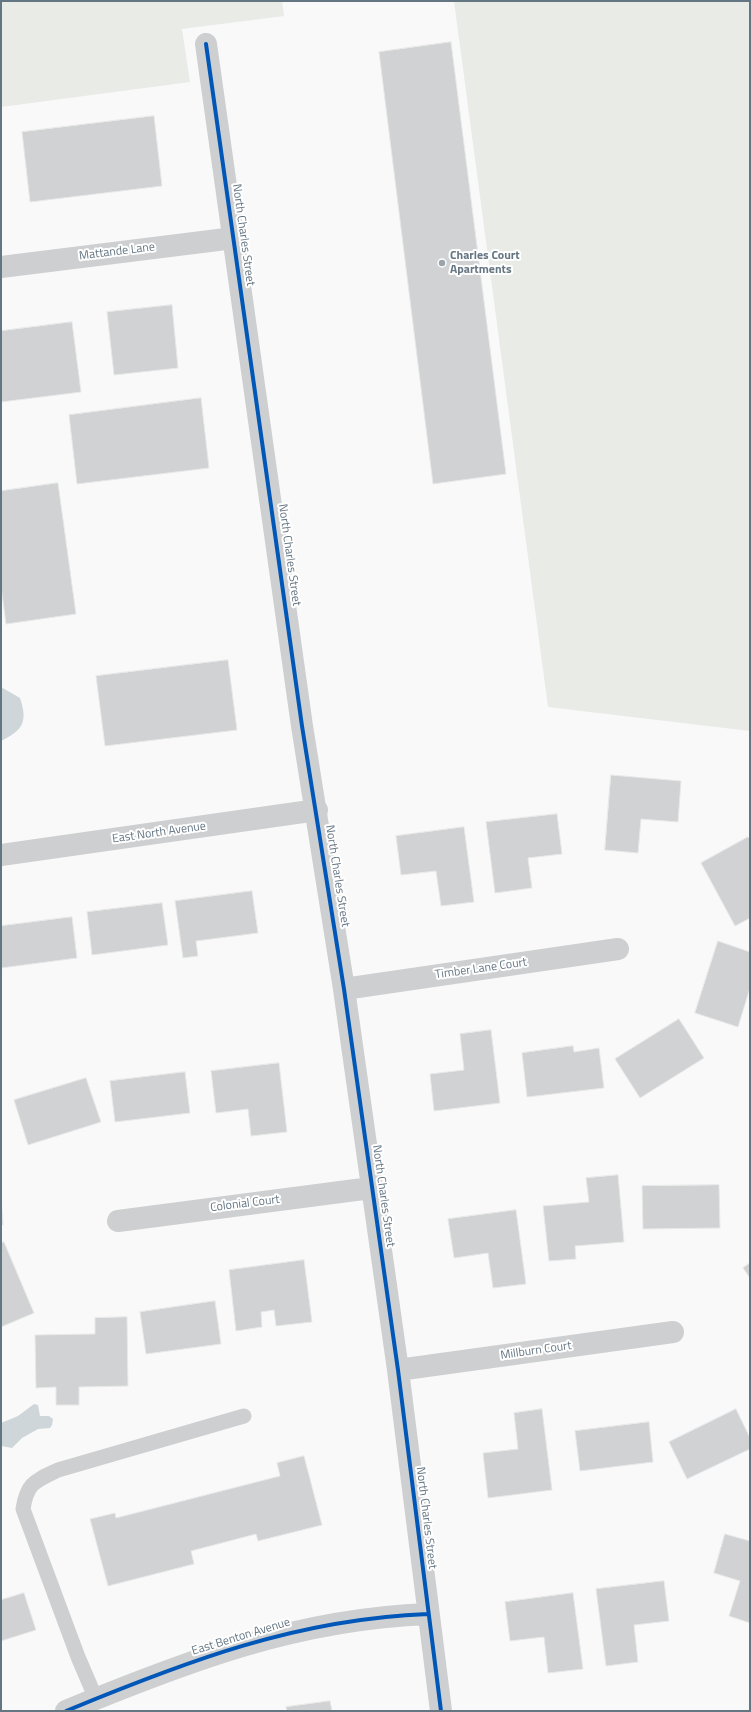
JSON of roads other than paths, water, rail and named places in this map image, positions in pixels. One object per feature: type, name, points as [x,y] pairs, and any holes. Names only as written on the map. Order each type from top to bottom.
[{"type":"street","name":"North Charles Street","points":[[206,44],[302,726],[317,810],[344,989],[398,1370],[441,1711]]},
{"type":"street","name":"Mattande Lane","points":[[1,267],[234,238]]},
{"type":"street","name":"East North Avenue","points":[[1,855],[317,810]]},
{"type":"street","name":"Timber Lane Court","points":[[344,989],[618,949]]},
{"type":"street","name":"Colonial Court","points":[[118,1221],[371,1188]]},
{"type":"street","name":"Millburn Court","points":[[398,1370],[673,1332]]},
{"type":"street","name":"East Benton Avenue","points":[[66,1711],[208,1656],[247,1643],[317,1626],[388,1616],[428,1614]]},
{"type":"lane","points":[[96,1699],[78,1657],[23,1509],[25,1494],[36,1480],[58,1470],[244,1416]]},
{"type":"place","name":"Charles Court Apartments","points":[[442,263]]}]
